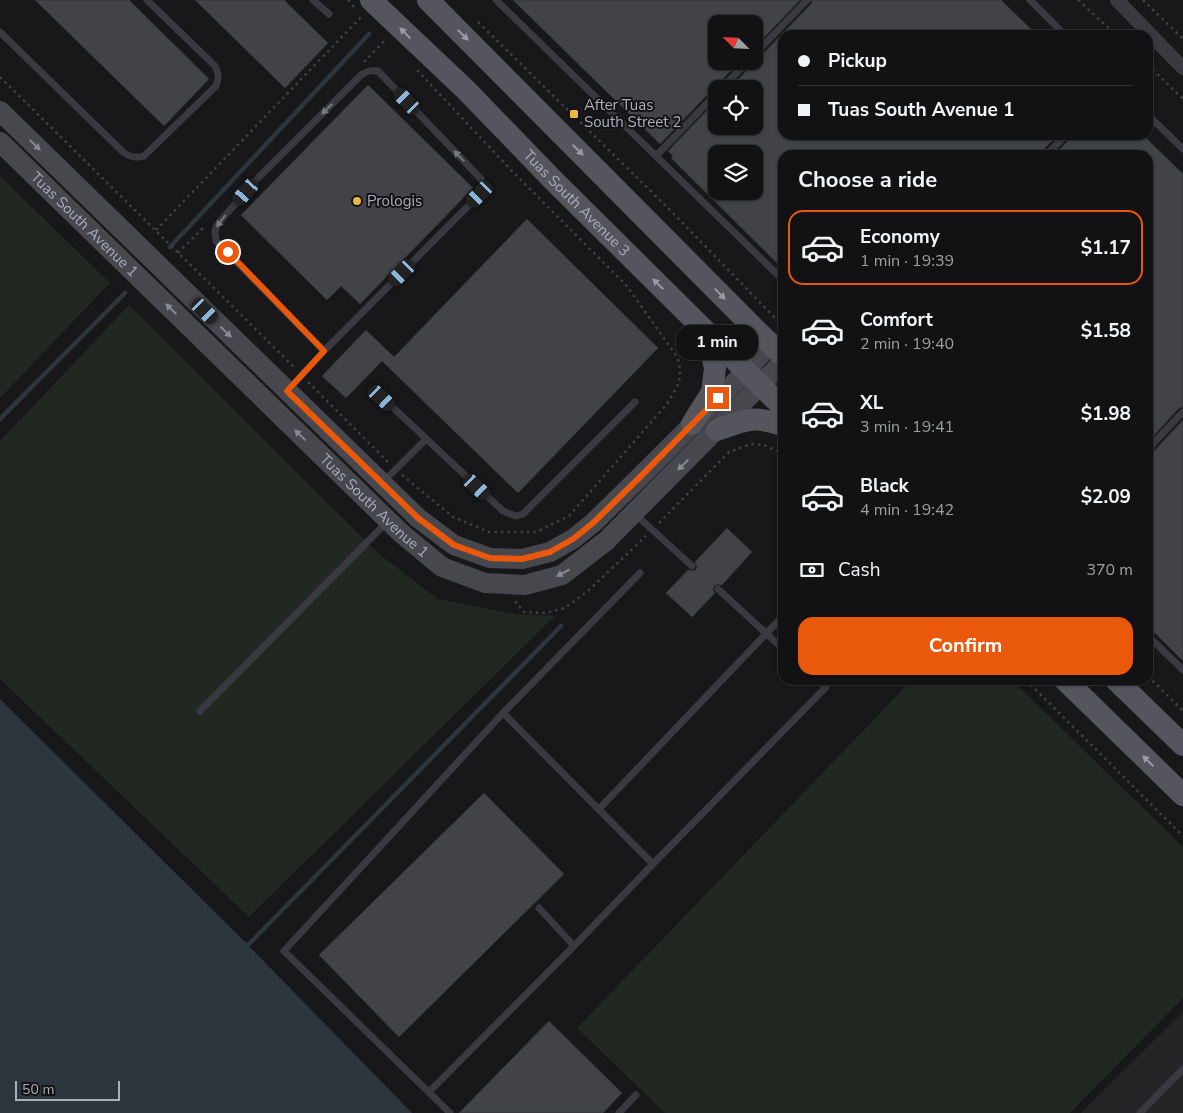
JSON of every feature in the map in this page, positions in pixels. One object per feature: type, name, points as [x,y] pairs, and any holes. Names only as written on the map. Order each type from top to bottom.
[{"type":"main road","points":[[428,0],[776,349]]},
{"type":"main road","name":"Tuas South Avenue 3","points":[[370,11],[466,90],[553,180],[778,402]]},
{"type":"main road","name":"Tuas South Avenue 1","points":[[0,111],[287,391],[389,476],[418,518],[454,545],[490,558],[522,559],[550,552],[573,539],[593,523],[692,424],[753,378],[778,365]]},
{"type":"main road","name":"Tuas South Avenue 1","points":[[0,142],[401,533],[442,568],[485,583],[525,585],[562,575],[606,541],[717,430],[753,378],[776,349]]},
{"type":"main road","points":[[692,424],[712,392],[715,368],[706,340],[693,319]]},
{"type":"main road","points":[[717,430],[755,419],[768,420],[778,424]]},
{"type":"main road","points":[[1070,685],[1183,795]]},
{"type":"main road","points":[[1121,685],[1183,746]]},
{"type":"street","points":[[1117,0],[1146,30]]},
{"type":"street","points":[[1153,37],[1183,68]]},
{"type":"lane","points":[[0,32],[123,152],[129,156],[139,158],[144,156],[216,86],[219,73],[215,66],[147,0]]},
{"type":"lane","points":[[313,0],[329,14]]},
{"type":"lane","points":[[496,0],[778,275]]},
{"type":"lane","points":[[778,30],[807,0]]},
{"type":"lane","points":[[1030,0],[1060,30]]},
{"type":"lane","points":[[763,46],[778,30]]},
{"type":"lane","points":[[730,80],[739,70]]},
{"type":"lane","points":[[287,391],[483,189],[484,184],[481,179],[378,71],[367,71],[361,75],[258,178],[216,227],[216,241],[324,351]]},
{"type":"lane","points":[[656,156],[708,102]]},
{"type":"lane","points":[[1153,120],[1183,149]]},
{"type":"lane","points":[[1051,150],[1061,140]]},
{"type":"lane","points":[[382,398],[503,511],[516,516],[523,514],[635,402]]},
{"type":"lane","points":[[1153,444],[1183,412]]},
{"type":"lane","points":[[389,476],[426,439]]},
{"type":"lane","points":[[634,513],[692,566]]},
{"type":"lane","points":[[200,710],[388,521]]},
{"type":"lane","points":[[450,1113],[284,950],[503,713],[640,574]]},
{"type":"lane","points":[[718,589],[778,644]]},
{"type":"lane","points":[[599,809],[778,622]]},
{"type":"lane","points":[[1153,641],[1183,670]]},
{"type":"lane","points":[[429,1092],[826,687],[824,685]]},
{"type":"lane","points":[[503,713],[653,864]]},
{"type":"lane","points":[[538,908],[574,946]]},
{"type":"lane","points":[[1140,1113],[1183,1069]]},
{"type":"lane","points":[[619,1113],[636,1095]]},
{"type":"path","points":[[1078,0],[1111,30]]},
{"type":"path","points":[[1143,0],[1183,39]]},
{"type":"path","points":[[156,230],[362,15],[370,11]]},
{"type":"path","points":[[477,22],[667,207],[778,321]]},
{"type":"path","points":[[386,39],[391,44]]},
{"type":"path","points":[[0,77],[302,376],[389,476],[453,517],[489,532],[536,532],[568,516],[667,404],[678,385],[681,373],[678,358],[626,285],[511,170],[414,67]]},
{"type":"path","points":[[1153,70],[1183,99]]},
{"type":"path","points":[[751,444],[764,445],[778,451]]},
{"type":"path","points":[[1153,681],[1183,711]]},
{"type":"path","points":[[1031,685],[1183,836]]},
{"type":"shaded area","points":[[0,176],[110,283],[0,398]]},
{"type":"shaded area","points":[[129,305],[379,554],[438,599],[514,614],[555,616],[249,917],[0,679],[0,441]]},
{"type":"shaded area","points":[[907,685],[1017,685],[1183,847],[1183,998],[1070,1113],[665,1113],[577,1028]]},
{"type":"shaded area","points":[[0,699],[246,943],[412,1113],[0,1113]]},
{"type":"shaded area","points":[[1183,1012],[1183,1113],[1081,1113]]},
{"type":"building","points":[[35,0],[129,0],[209,79],[164,126]]},
{"type":"building","points":[[195,0],[284,0],[328,43],[285,88]]},
{"type":"building","points":[[513,0],[800,0],[763,39],[763,15],[708,15],[708,70],[731,70],[722,80],[708,80],[708,94],[660,144]]},
{"type":"building","points":[[812,0],[1001,0],[1032,30],[786,30],[811,4]]},
{"type":"building","points":[[778,38],[778,140],[1053,140],[1043,150],[778,150],[778,264],[713,200],[763,200],[763,145],[708,145],[708,195],[671,158],[673,156],[668,151],[708,109],[708,135],[763,135],[763,80],[738,80],[747,70],[763,70],[763,54]]},
{"type":"building","name":"Prologis","points":[[368,85],[473,188],[360,304],[341,286],[327,300],[241,215]]},
{"type":"building","points":[[1069,140],[1148,140],[1183,174],[1183,407],[1179,408],[1153,437],[1153,150],[1059,150]]},
{"type":"building","points":[[527,219],[658,348],[518,493],[382,361],[346,398],[322,376],[366,330],[394,357]]},
{"type":"building","points":[[1183,420],[1183,661],[1153,631],[1153,452]]},
{"type":"building","points":[[727,528],[752,552],[722,585],[717,584],[714,586],[713,590],[715,593],[692,617],[666,593],[688,570],[696,570],[695,562]]},
{"type":"building","points":[[484,793],[564,874],[399,1037],[319,955]]},
{"type":"building","points":[[549,1021],[622,1093],[603,1113],[459,1113]]},
{"type":"waterway","points":[[170,247],[369,34]]},
{"type":"waterway","points":[[0,419],[125,293]]},
{"type":"waterway","points":[[248,945],[561,626]]},
{"type":"place","name":"After Tuas South Street 2","points":[[574,114]]},
{"type":"place","name":"Prologis","points":[[357,201]]},
{"type":"route","points":[[228,252],[324,351],[287,391],[418,518],[454,545],[490,558],[522,559],[550,552],[573,539],[593,523],[718,398]]}]
